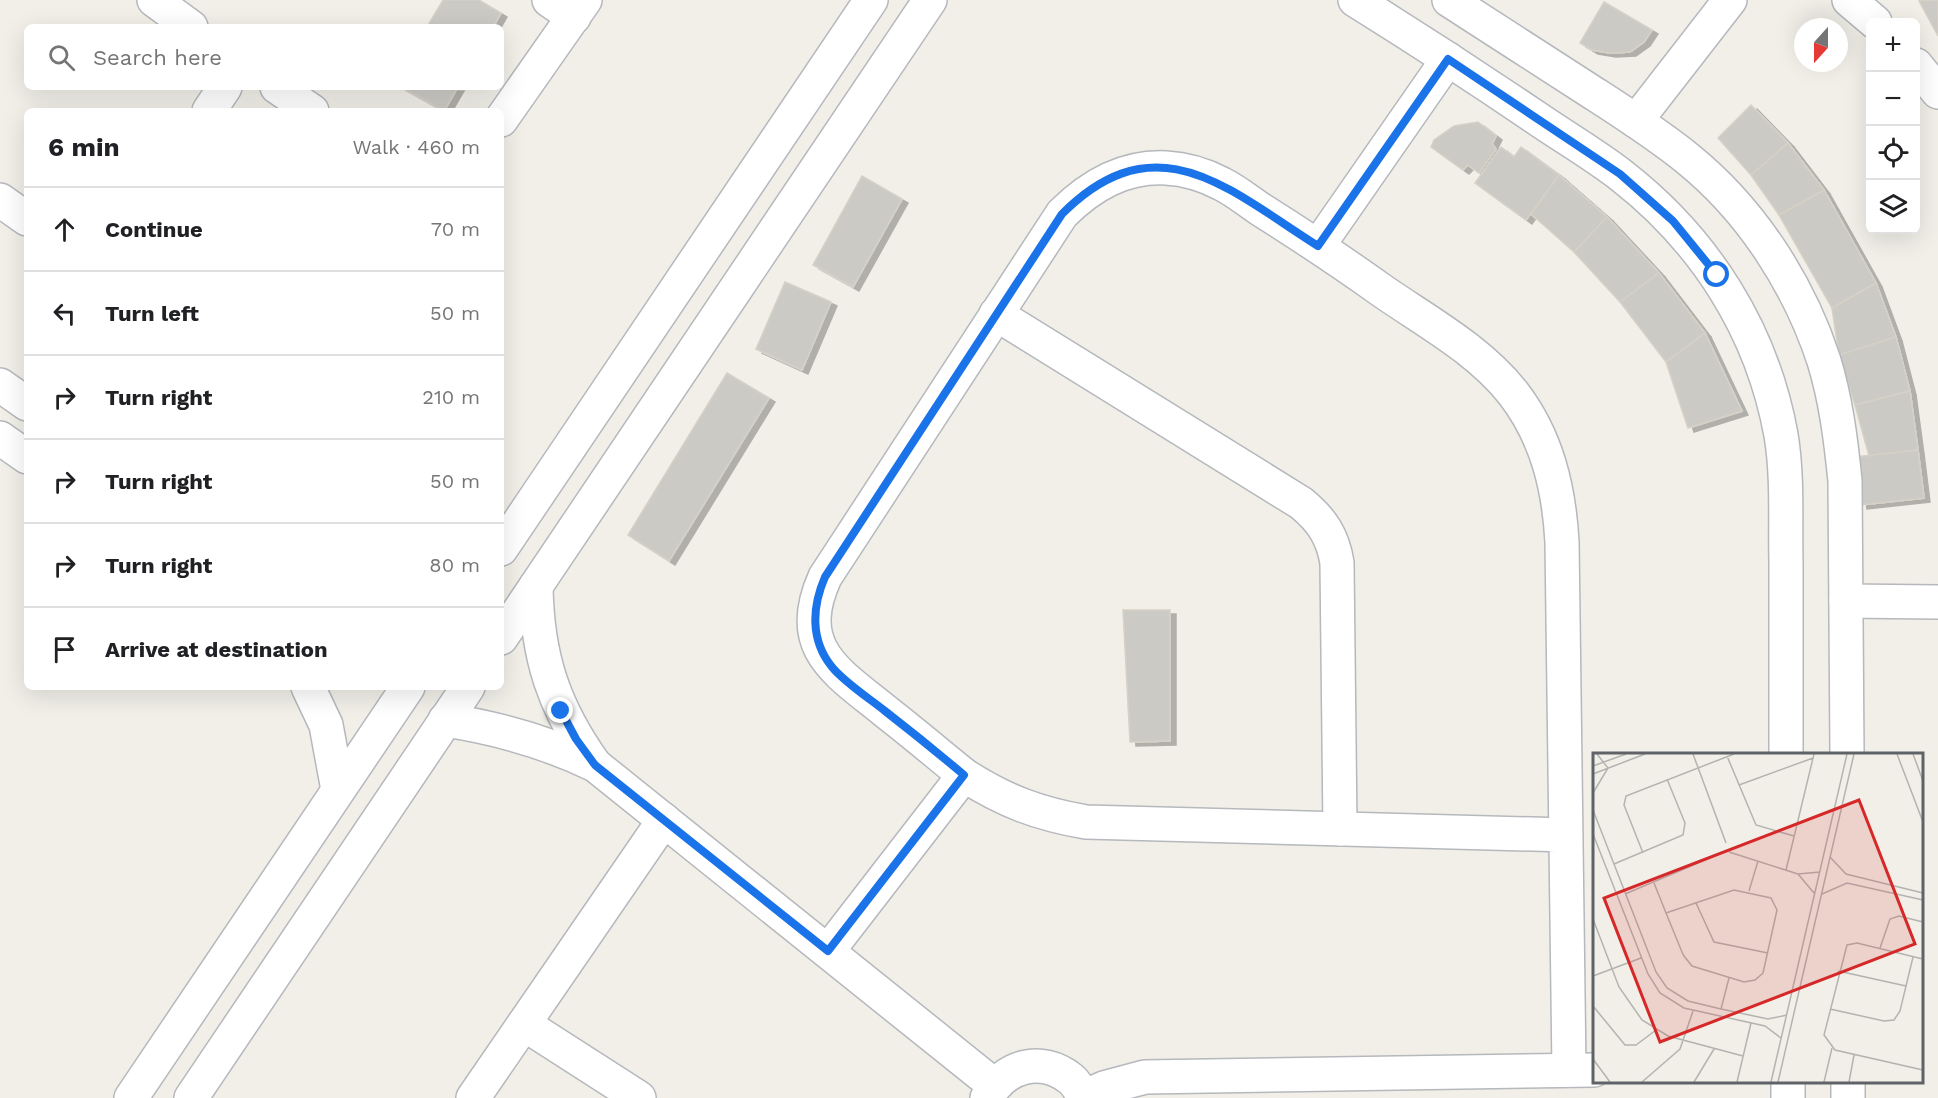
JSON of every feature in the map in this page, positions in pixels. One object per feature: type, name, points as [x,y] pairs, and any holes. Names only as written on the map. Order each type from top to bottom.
[{"type":"street","points":[[154,0],[187,24]]},
{"type":"street","points":[[504,545],[871,0]]},
{"type":"street","points":[[504,634],[930,0]]},
{"type":"street","points":[[1355,0],[1620,174],[1673,221],[1717,275],[1750,336],[1764,368],[1774,401],[1785,470],[1786,753]]},
{"type":"street","points":[[1449,0],[1636,121],[1688,159],[1746,218],[1770,251],[1791,286],[1809,322],[1824,361],[1842,441],[1845,481],[1846,753]]},
{"type":"street","points":[[1636,121],[1730,0]]},
{"type":"street","points":[[1849,0],[1870,18]]},
{"type":"street","points":[[504,115],[569,6]]},
{"type":"street","points":[[1318,246],[1448,59]]},
{"type":"street","points":[[210,108],[223,90]]},
{"type":"street","points":[[281,90],[308,108]]},
{"type":"street","points":[[445,720],[487,727],[537,740],[595,765],[828,951],[991,1091],[1011,1072],[1032,1066],[1053,1069],[1072,1080],[1084,1098],[1124,1081],[1145,1077],[1582,1070],[1566,835],[1560,510],[1545,449],[1531,420],[1513,393],[1466,347],[1225,186],[1207,177],[1167,168],[1147,168],[1123,173],[1079,196],[1062,214],[825,577],[814,611],[815,629],[819,644],[833,669],[964,775],[1010,802],[1035,811],[1086,822],[1566,835]]},
{"type":"street","points":[[0,200],[24,217]]},
{"type":"street","points":[[996,314],[1301,503],[1325,526],[1333,544],[1337,563],[1340,829]]},
{"type":"street","points":[[0,386],[24,402]]},
{"type":"street","points":[[0,438],[24,455]]},
{"type":"street","points":[[536,586],[536,618],[549,681],[576,739],[595,765]]},
{"type":"street","points":[[1846,601],[1938,602]]},
{"type":"street","points":[[309,690],[326,725],[338,790]]},
{"type":"street","points":[[131,1098],[406,690]]},
{"type":"street","points":[[191,1098],[466,690]]},
{"type":"street","points":[[828,951],[964,775]]},
{"type":"street","points":[[473,1098],[664,820]]},
{"type":"street","points":[[277,882],[318,909]]},
{"type":"street","points":[[524,1024],[639,1098]]},
{"type":"building","points":[[443,0],[479,0],[501,13],[495,24],[429,24]]},
{"type":"building","points":[[1938,0],[1938,36],[1919,1]]},
{"type":"building","points":[[1604,2],[1652,30],[1644,42],[1630,52],[1610,53],[1592,50],[1580,43]]},
{"type":"building","points":[[406,90],[456,90],[446,108],[439,108]]},
{"type":"building","points":[[1751,105],[1788,143],[1751,175],[1718,138]]},
{"type":"building","points":[[1478,122],[1496,136],[1492,144],[1496,149],[1479,173],[1468,165],[1463,170],[1431,147],[1434,140],[1454,126]]},
{"type":"building","points":[[1788,143],[1824,190],[1779,215],[1751,175]]},
{"type":"building","points":[[1501,147],[1514,157],[1521,147],[1559,175],[1526,220],[1475,183]]},
{"type":"building","points":[[1559,175],[1607,217],[1574,252],[1531,214]]},
{"type":"building","points":[[862,176],[902,199],[853,287],[813,265]]},
{"type":"building","points":[[1824,190],[1876,283],[1832,308],[1779,215]]},
{"type":"building","points":[[1607,217],[1659,273],[1620,302],[1574,252]]},
{"type":"building","points":[[1659,273],[1705,333],[1666,362],[1620,302]]},
{"type":"building","points":[[785,282],[831,302],[802,370],[756,349]]},
{"type":"building","points":[[1876,283],[1896,337],[1839,355],[1832,308]]},
{"type":"building","points":[[1705,333],[1742,411],[1688,428],[1666,362]]},
{"type":"building","points":[[1896,337],[1910,391],[1855,405],[1839,355]]},
{"type":"building","points":[[727,373],[769,398],[669,561],[628,535]]},
{"type":"building","points":[[1910,391],[1918,450],[1869,456],[1855,405]]},
{"type":"building","points":[[1918,450],[1924,498],[1861,505],[1855,457]]},
{"type":"building","points":[[1123,610],[1170,610],[1170,741],[1130,742]]},
{"type":"route","points":[[561,711],[576,739],[595,765],[828,951],[964,775],[833,669],[819,644],[815,629],[814,611],[818,593],[825,577],[1062,214],[1079,196],[1123,173],[1147,168],[1187,171],[1225,186],[1318,246],[1448,59],[1620,174],[1673,221],[1717,275]]}]
